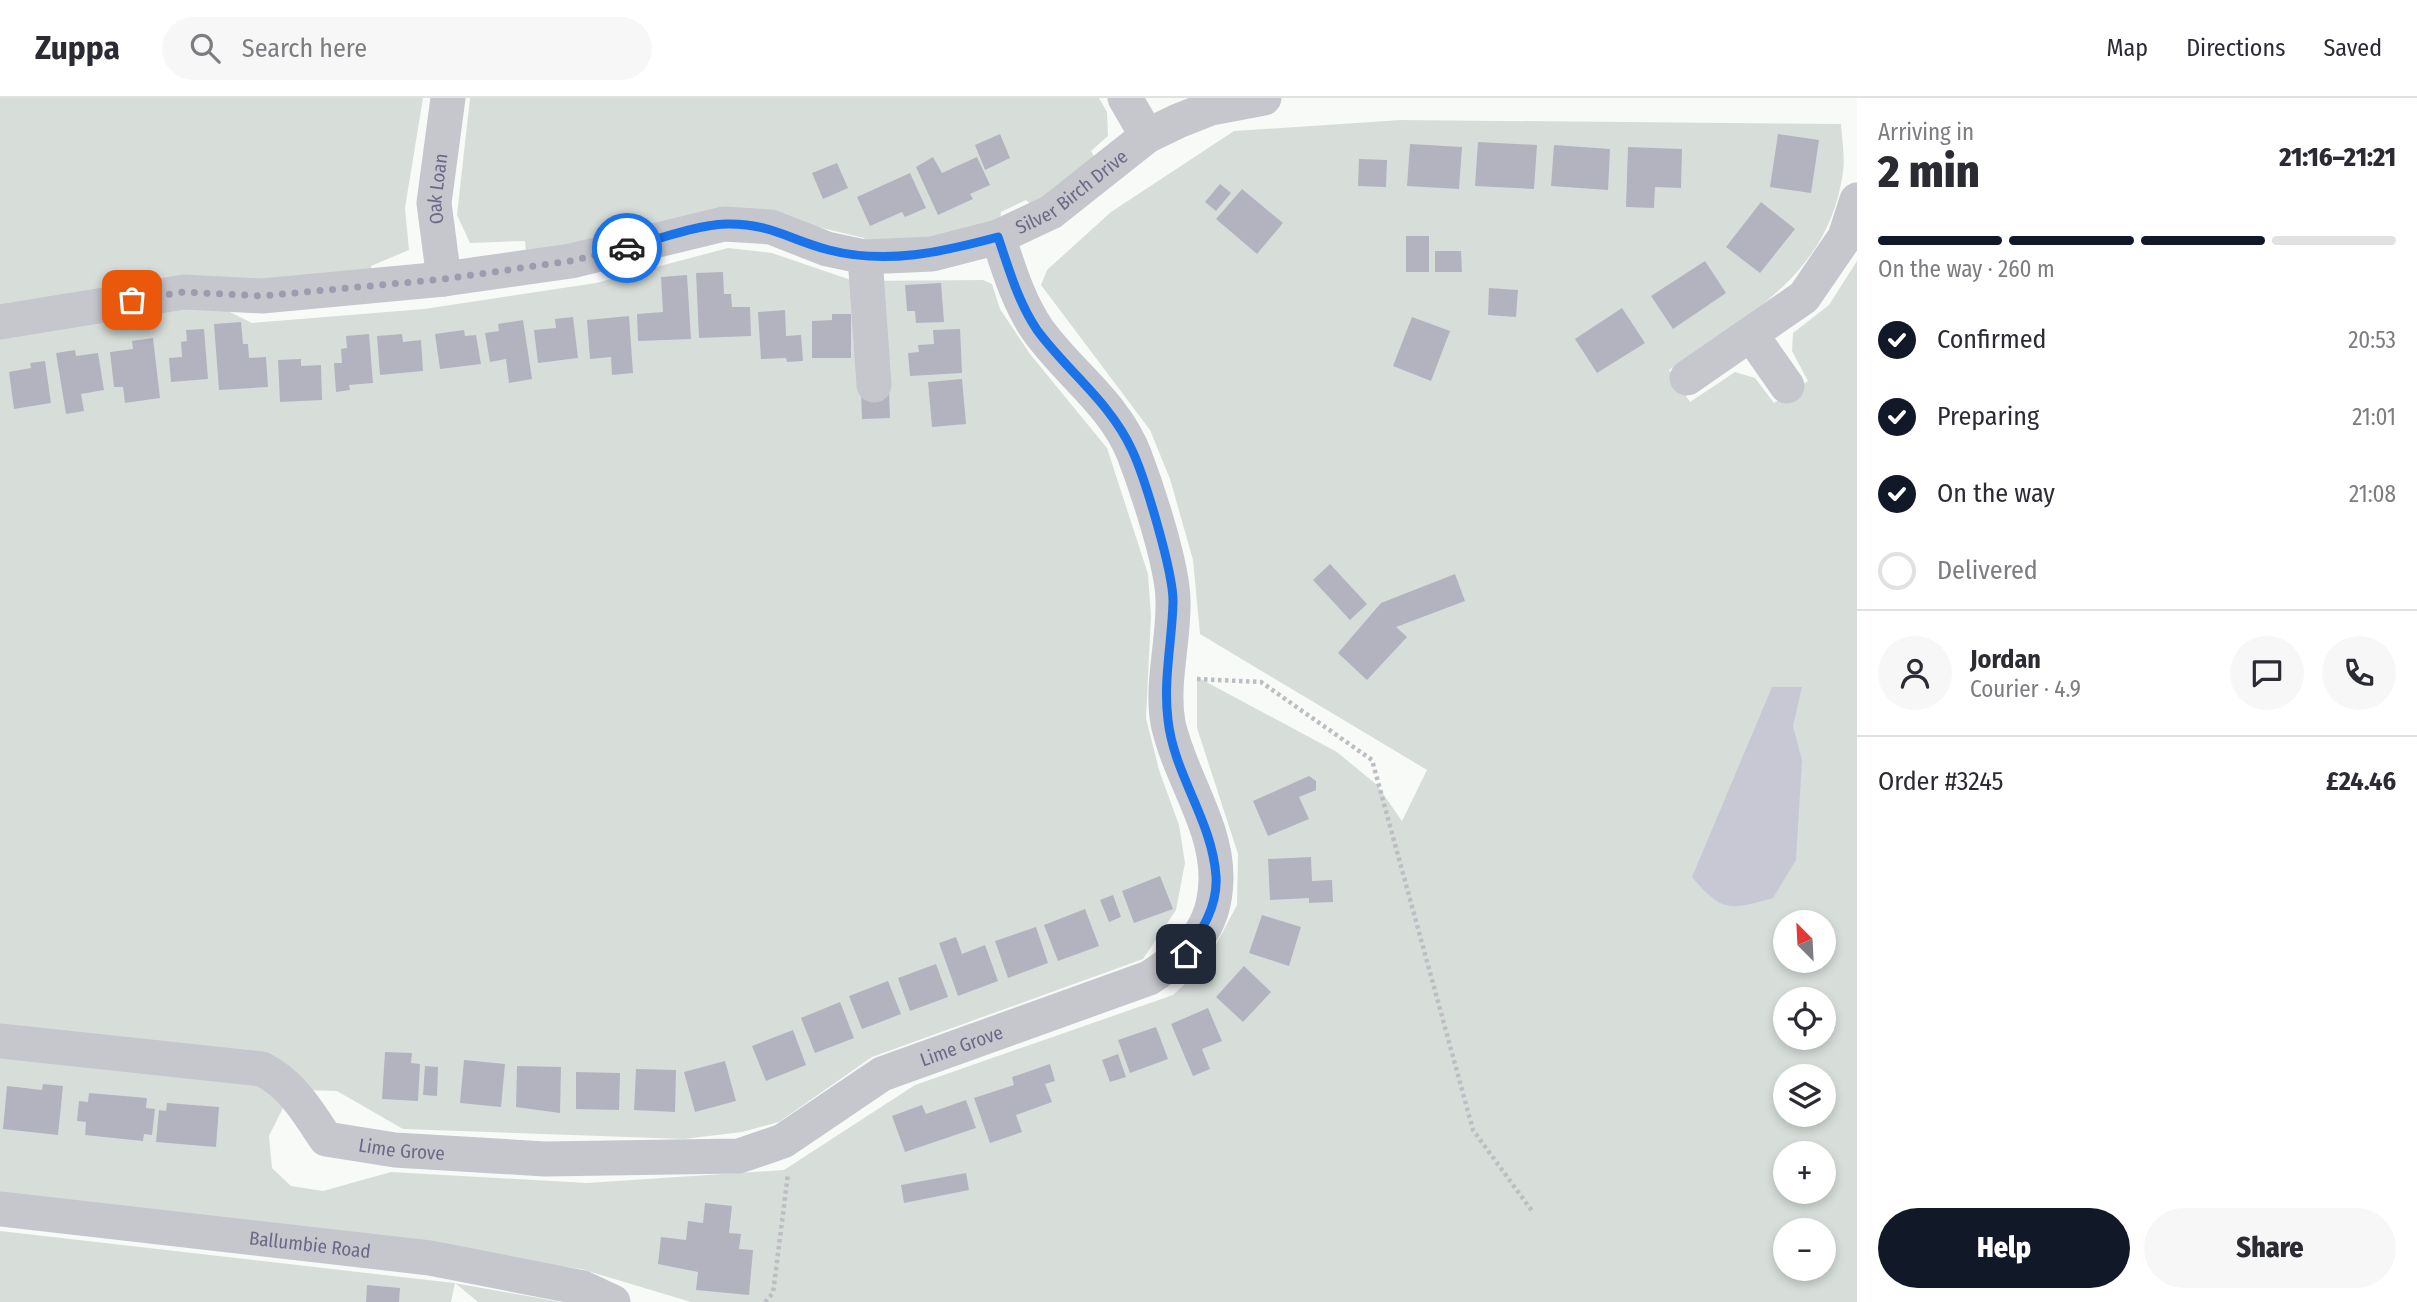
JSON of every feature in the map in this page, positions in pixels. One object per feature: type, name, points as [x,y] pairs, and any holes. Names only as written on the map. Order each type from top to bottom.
[{"type":"street","name":"Oak Loan","points":[[444,279],[434,203],[448,98]]},
{"type":"street","points":[[1125,98],[1147,136]]},
{"type":"street","name":"Silver Birch Drive","points":[[0,322],[184,292],[262,296],[444,279],[570,261],[724,224],[771,227],[827,249],[865,257],[932,254],[998,237],[1051,212],[1147,136],[1210,103],[1264,98]]},
{"type":"street","points":[[1687,378],[1752,336],[1804,297],[1845,237],[1857,200]]},
{"type":"street","name":"Lime Grove","points":[[0,1041],[262,1069],[282,1079],[326,1139],[395,1150],[545,1159],[739,1156],[793,1135],[882,1074],[1149,978],[1186,954],[1209,919],[1216,878],[1210,838],[1178,761],[1168,719],[1173,600],[1161,540],[1134,454],[1118,421],[1038,330],[1018,296],[998,237]]},
{"type":"street","points":[[865,257],[874,386]]},
{"type":"street","points":[[1752,336],[1787,386]]},
{"type":"street","name":"Ballumbie Road","points":[[0,1209],[430,1258],[583,1288],[613,1302]]},
{"type":"path","points":[[1168,678],[1261,682],[1372,760],[1473,1130],[1532,1211]]},
{"type":"path","points":[[765,1302],[773,1293],[793,1135]]},
{"type":"shaded area","points":[[0,98],[423,98],[405,208],[409,250],[371,266],[373,276],[0,309]]},
{"type":"shaded area","points":[[470,98],[1099,98],[1107,112],[1108,136],[1091,151],[1096,160],[1033,206],[1026,200],[1001,212],[1000,222],[957,236],[869,244],[864,238],[801,223],[526,253],[525,241],[470,243],[457,215]]},
{"type":"shaded area","points":[[1401,120],[1841,124],[1843,172],[1835,208],[1821,239],[1802,266],[1755,311],[1669,370],[1690,402],[1735,372],[1755,378],[1774,403],[1808,381],[1792,351],[1793,333],[1829,305],[1857,261],[1857,1302],[691,1302],[581,1269],[225,1218],[0,1195],[0,1048],[238,1073],[286,1102],[269,1136],[272,1168],[291,1186],[323,1191],[391,1172],[587,1183],[784,1170],[915,1085],[1173,995],[1205,965],[1237,905],[1238,854],[1197,728],[1197,677],[1337,752],[1377,785],[1402,821],[1427,770],[1200,634],[1193,560],[1170,479],[1150,430],[1041,285],[1047,270],[1111,212],[1234,131]]},
{"type":"shaded area","points":[[728,248],[772,253],[854,281],[983,280],[992,284],[1000,309],[1030,354],[1107,448],[1148,574],[1151,616],[1146,718],[1159,770],[1179,825],[1185,863],[1176,910],[1143,959],[872,1057],[779,1122],[742,1132],[684,1139],[403,1129],[337,1091],[306,1090],[0,1033],[0,336],[212,303],[252,323],[424,309],[596,283]]},
{"type":"shaded area","points":[[1772,687],[1802,687],[1793,726],[1802,760],[1796,860],[1773,898],[1746,905],[1728,906],[1712,897],[1692,877]]},
{"type":"shaded area","points":[[0,1231],[455,1283],[451,1302],[0,1302]]},
{"type":"shaded area","points":[[455,1283],[561,1302],[478,1302]]},
{"type":"building","points":[[1000,134],[1010,158],[985,170],[975,145]]},
{"type":"building","points":[[1778,134],[1819,140],[1811,193],[1770,187]]},
{"type":"building","points":[[1478,142],[1537,145],[1534,189],[1475,186]]},
{"type":"building","points":[[1410,144],[1462,147],[1459,189],[1407,186]]},
{"type":"building","points":[[1554,145],[1610,149],[1608,190],[1551,186]]},
{"type":"building","points":[[1628,147],[1682,149],[1681,188],[1655,187],[1654,208],[1626,207]]},
{"type":"building","points":[[933,157],[942,173],[977,157],[990,185],[970,194],[973,199],[938,215],[916,167]]},
{"type":"building","points":[[1359,159],[1387,160],[1386,187],[1358,186]]},
{"type":"building","points":[[837,163],[848,188],[823,199],[812,173]]},
{"type":"building","points":[[910,173],[926,208],[905,217],[902,212],[870,226],[857,197]]},
{"type":"building","points":[[1220,184],[1231,193],[1216,211],[1205,202]]},
{"type":"building","points":[[1242,189],[1283,223],[1257,254],[1216,219]]},
{"type":"building","points":[[1761,202],[1795,229],[1760,273],[1726,247]]},
{"type":"building","points":[[1406,236],[1429,236],[1429,272],[1406,272]]},
{"type":"building","points":[[1435,251],[1461,251],[1462,272],[1435,272]]},
{"type":"building","points":[[1705,261],[1726,293],[1673,329],[1651,296]]},
{"type":"building","points":[[723,272],[724,294],[731,294],[732,307],[750,307],[751,336],[699,338],[696,273]]},
{"type":"building","points":[[687,275],[691,339],[638,341],[637,314],[663,312],[661,277]]},
{"type":"building","points":[[941,283],[944,322],[916,323],[915,311],[907,311],[905,285]]},
{"type":"building","points":[[1489,288],[1518,290],[1516,317],[1488,315]]},
{"type":"building","points":[[1622,308],[1645,343],[1597,373],[1575,339]]},
{"type":"building","points":[[785,310],[786,336],[801,335],[803,361],[787,362],[786,358],[761,359],[758,312]]},
{"type":"building","points":[[832,314],[851,314],[851,358],[812,358],[812,321],[832,320]]},
{"type":"building","points":[[629,316],[633,373],[612,375],[611,357],[590,359],[587,320]]},
{"type":"building","points":[[573,317],[578,358],[538,363],[534,330],[556,328],[555,319]]},
{"type":"building","points":[[1412,317],[1450,331],[1431,381],[1393,366]]},
{"type":"building","points":[[523,320],[532,379],[509,383],[506,359],[490,362],[485,333],[499,331],[498,324]]},
{"type":"building","points":[[241,322],[243,344],[248,344],[249,358],[266,357],[268,387],[219,390],[214,324]]},
{"type":"building","points":[[204,329],[208,379],[171,382],[169,358],[182,357],[181,342],[187,341],[186,330]]},
{"type":"building","points":[[960,329],[962,373],[910,376],[908,353],[919,352],[918,345],[934,344],[933,330]]},
{"type":"building","points":[[464,330],[465,336],[476,335],[481,364],[440,369],[435,334]]},
{"type":"building","points":[[369,334],[373,383],[349,385],[350,390],[336,392],[334,363],[342,363],[341,349],[347,348],[346,336]]},
{"type":"building","points":[[402,334],[403,342],[421,340],[423,371],[380,375],[377,336]]},
{"type":"building","points":[[153,338],[160,398],[125,403],[123,387],[114,387],[110,352],[133,349],[132,341]]},
{"type":"building","points":[[75,350],[76,356],[98,353],[104,390],[81,394],[84,411],[66,414],[56,353]]},
{"type":"building","points":[[301,359],[301,366],[321,365],[322,400],[280,402],[278,360]]},
{"type":"building","points":[[45,361],[51,403],[14,409],[9,372],[31,368],[30,363]]},
{"type":"building","points":[[962,379],[966,424],[932,427],[928,382]]},
{"type":"building","points":[[889,390],[890,418],[862,419],[861,391]]},
{"type":"building","points":[[1330,564],[1367,604],[1350,620],[1313,580]]},
{"type":"building","points":[[1455,574],[1465,601],[1396,627],[1407,637],[1367,680],[1338,653],[1381,603]]},
{"type":"building","points":[[1309,776],[1316,781],[1316,790],[1299,797],[1309,819],[1268,836],[1253,801]]},
{"type":"building","points":[[1311,857],[1312,881],[1332,880],[1333,902],[1309,903],[1309,898],[1270,900],[1268,859]]},
{"type":"building","points":[[1160,876],[1173,909],[1134,923],[1122,891]]},
{"type":"building","points":[[1113,895],[1121,917],[1109,922],[1100,900]]},
{"type":"building","points":[[1085,909],[1099,946],[1058,961],[1044,925]]},
{"type":"building","points":[[1262,915],[1301,927],[1289,966],[1249,953]]},
{"type":"building","points":[[1036,927],[1048,963],[1008,978],[995,941]]},
{"type":"building","points":[[956,937],[962,954],[985,945],[998,981],[958,996],[939,943]]},
{"type":"building","points":[[936,964],[948,997],[910,1011],[898,978]]},
{"type":"building","points":[[1244,966],[1271,992],[1243,1022],[1216,997]]},
{"type":"building","points":[[888,981],[901,1014],[862,1029],[849,996]]},
{"type":"building","points":[[840,1002],[854,1038],[815,1053],[801,1018]]},
{"type":"building","points":[[1208,1008],[1222,1041],[1202,1049],[1210,1069],[1193,1076],[1171,1024]]},
{"type":"building","points":[[1156,1027],[1168,1059],[1130,1073],[1118,1040]]},
{"type":"building","points":[[793,1030],[806,1065],[766,1081],[752,1046]]},
{"type":"building","points":[[385,1052],[412,1053],[411,1063],[420,1064],[418,1101],[382,1099]]},
{"type":"building","points":[[1118,1054],[1126,1077],[1110,1082],[1102,1060]]},
{"type":"building","points":[[464,1060],[505,1064],[501,1107],[460,1103]]},
{"type":"building","points":[[725,1061],[736,1101],[695,1112],[684,1072]]},
{"type":"building","points":[[1050,1064],[1055,1081],[1045,1084],[1052,1102],[1016,1115],[1022,1132],[990,1143],[974,1098],[1014,1085],[1012,1077]]},
{"type":"building","points":[[425,1066],[438,1067],[437,1096],[423,1095]]},
{"type":"building","points":[[517,1066],[561,1067],[560,1113],[516,1107]]},
{"type":"building","points":[[636,1069],[676,1070],[675,1112],[634,1110]]},
{"type":"building","points":[[576,1072],[620,1073],[619,1110],[576,1109]]},
{"type":"building","points":[[43,1084],[63,1086],[58,1135],[3,1129],[7,1086],[42,1090]]},
{"type":"building","points":[[89,1093],[147,1098],[146,1108],[155,1109],[152,1135],[144,1134],[143,1141],[85,1135],[86,1122],[77,1121],[79,1101],[88,1102]]},
{"type":"building","points":[[966,1100],[976,1128],[905,1152],[892,1116],[922,1105],[926,1114]]},
{"type":"building","points":[[167,1103],[219,1107],[216,1147],[156,1142],[159,1110],[166,1111]]},
{"type":"building","points":[[966,1173],[969,1190],[904,1203],[901,1185]]},
{"type":"building","points":[[705,1203],[732,1206],[729,1233],[741,1234],[739,1249],[753,1250],[749,1295],[696,1290],[698,1272],[658,1264],[661,1237],[686,1240],[688,1221],[703,1223]]},
{"type":"building","points":[[367,1285],[400,1288],[399,1302],[366,1302]]},
{"type":"way so far","points":[[132,300],[184,292],[262,296],[444,279],[570,261],[627,248]]},
{"type":"route","points":[[627,248],[724,224],[771,227],[827,249],[865,257],[932,254],[998,237],[1018,296],[1038,330],[1118,421],[1134,454],[1161,540],[1173,600],[1168,665],[1168,719],[1178,761],[1210,838],[1216,878],[1209,919],[1186,954]]}]
